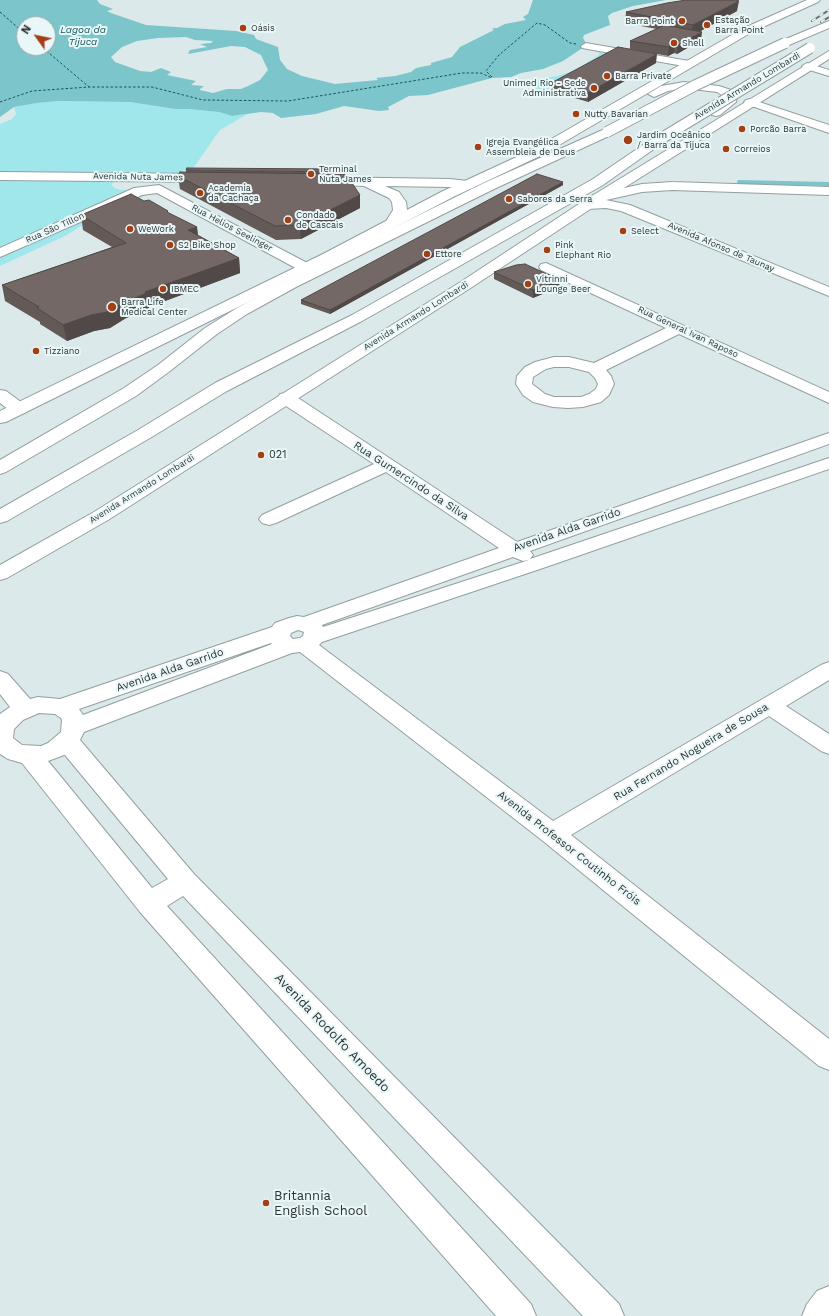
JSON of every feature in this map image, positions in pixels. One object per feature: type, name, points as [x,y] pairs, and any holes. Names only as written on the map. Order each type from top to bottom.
[{"type":"main road","points":[[0,418],[19,410],[220,308],[306,268],[468,185],[538,152],[748,30],[815,0]]},
{"type":"main road","points":[[827,1],[752,39],[703,66],[701,69],[702,72],[708,76],[731,82],[754,82],[770,79],[829,46]]},
{"type":"main road","name":"Avenida Armando Lombardi","points":[[0,468],[130,392],[164,368],[211,331],[242,311],[291,284],[489,186],[607,132],[696,85],[829,24]]},
{"type":"main road","points":[[586,46],[689,64]]},
{"type":"main road","name":"Avenida Armando Lombardi","points":[[0,517],[144,434],[220,387],[357,318],[598,182],[657,141],[814,46]]},
{"type":"main road","name":"Avenida Armando Lombardi","points":[[0,574],[101,516],[464,286],[593,201],[807,66],[829,54]]},
{"type":"main road","points":[[807,66],[829,73]]},
{"type":"main road","points":[[538,152],[567,142],[604,123],[665,88],[684,85],[701,86],[719,89],[727,92],[731,96],[730,102],[726,107],[676,139],[637,174]]},
{"type":"main road","points":[[750,102],[829,129]]},
{"type":"main road","name":"Avenida Nuta James","points":[[0,176],[188,178],[217,174],[201,170]]},
{"type":"main road","points":[[450,182],[449,172],[310,175],[364,181],[450,182],[468,185]]},
{"type":"main road","points":[[133,177],[135,186],[139,191],[159,189],[175,181],[188,178]]},
{"type":"main road","points":[[363,249],[392,223],[400,210],[399,202],[394,196],[364,181]]},
{"type":"main road","points":[[144,434],[232,395],[339,342],[542,226],[593,201],[646,198],[672,186],[725,188],[829,188]]},
{"type":"main road","name":"Rua Helios Seelinger","points":[[159,189],[306,268]]},
{"type":"main road","name":"Rua São Tillon","points":[[0,253],[139,191]]},
{"type":"main road","name":"Avenida Afonso de Taunay","points":[[646,198],[708,228]]},
{"type":"main road","name":"Avenida Afonso de Taunay","points":[[593,201],[625,208],[829,292]]},
{"type":"main road","name":"Rua General Ivan Raposo","points":[[546,267],[829,398]]},
{"type":"main road","points":[[86,418],[220,308]]},
{"type":"main road","points":[[595,370],[679,328]]},
{"type":"main road","points":[[0,395],[19,410]]},
{"type":"main road","name":"Rua Gumercindo da Silva","points":[[286,398],[536,564]]},
{"type":"main road","name":"Avenida Alda Garrido","points":[[71,734],[298,637],[514,549],[829,438]]},
{"type":"main road","name":"Avenida Alda Garrido","points":[[61,707],[298,637],[536,564],[829,463]]},
{"type":"main road","points":[[269,519],[387,465]]},
{"type":"main road","name":"Avenida Professor Coutinho Fróis","points":[[298,637],[552,834],[829,1057]]},
{"type":"main road","name":"Rua Fernando Nogueira de Sousa","points":[[552,834],[829,670]]},
{"type":"main road","points":[[0,679],[25,708]]},
{"type":"main road","points":[[9,749],[43,754],[56,749],[71,734],[74,719],[69,712],[61,707],[38,705],[25,708],[15,714],[7,721],[2,729],[9,749],[519,1316]]},
{"type":"main road","points":[[770,706],[829,745]]},
{"type":"main road","name":"Avenida Rodolfo Amoedo","points":[[71,734],[185,881],[607,1316]]},
{"type":"main road","points":[[149,904],[185,881]]},
{"type":"main road","points":[[819,1316],[829,1303]]},
{"type":"shaded area","points":[[596,51],[621,52],[547,93],[524,83],[561,75],[577,69],[599,55],[599,52]]},
{"type":"shaded area","points":[[58,101],[130,102],[175,109],[219,112],[232,116],[248,114],[220,130],[194,167],[177,173],[119,180],[111,184],[114,188],[122,190],[145,189],[149,192],[149,194],[97,216],[67,235],[0,266],[0,124],[12,119],[16,114],[14,107]]},
{"type":"water","name":"Lagoa da Tijuca","points":[[0,0],[97,0],[100,4],[113,9],[107,11],[146,25],[236,31],[254,35],[256,39],[278,47],[280,60],[287,69],[302,76],[335,84],[378,80],[376,78],[395,76],[411,72],[416,68],[431,65],[431,63],[452,57],[460,47],[494,30],[492,29],[494,28],[505,24],[526,20],[523,17],[528,14],[533,0],[666,0],[633,6],[612,13],[608,16],[610,25],[584,35],[583,38],[587,45],[563,61],[543,69],[521,73],[511,77],[492,78],[428,95],[409,96],[388,107],[389,110],[379,111],[344,106],[316,114],[281,118],[273,113],[261,112],[232,116],[219,112],[175,109],[130,102],[58,101],[14,107],[0,117]],"holes":[[[186,37],[195,40],[213,41],[211,43],[200,44],[207,47],[190,50],[188,54],[231,46],[245,47],[261,55],[268,70],[260,80],[241,89],[227,89],[213,93],[200,90],[204,86],[191,85],[196,81],[167,75],[171,72],[161,68],[151,72],[140,71],[115,62],[111,57],[122,47],[137,41],[158,38]]]},
{"type":"building","points":[[686,0],[739,1],[693,25],[626,12],[667,3]]},
{"type":"building","points":[[665,25],[702,32],[678,45],[675,44],[669,47],[630,41]]},
{"type":"building","points":[[618,47],[657,54],[588,93],[553,82]]},
{"type":"building","points":[[187,168],[336,169],[338,172],[186,170]]},
{"type":"building","points":[[180,172],[346,174],[360,195],[300,225],[275,226],[178,176]]},
{"type":"building","points":[[537,174],[563,182],[330,310],[301,300]]},
{"type":"building","points":[[131,194],[144,201],[149,200],[168,211],[167,212],[197,227],[188,230],[239,258],[145,292],[147,293],[123,303],[107,312],[91,315],[63,325],[37,308],[39,307],[2,285],[126,243],[81,215]]},
{"type":"building","points":[[525,264],[560,280],[533,290],[494,272],[516,265]]},
{"type":"waterway","points":[[739,182],[829,184]]},
{"type":"ferry route","points":[[0,12],[16,26]]},
{"type":"ferry route","points":[[492,77],[486,71],[499,55],[537,23],[545,25],[570,43],[576,44]]},
{"type":"ferry route","points":[[52,56],[89,87]]},
{"type":"ferry route","points":[[89,87],[152,87],[203,100],[288,101],[462,73],[481,73],[492,78]]},
{"type":"ferry route","points":[[0,102],[32,91],[89,87]]},
{"type":"railway","points":[[812,21],[829,10]]},
{"type":"railway","points":[[821,22],[829,17]]},
{"type":"place","name":"Barra Point","points":[[682,21]]},
{"type":"place","name":"Estação Barra Point","points":[[707,25]]},
{"type":"place","name":"Oásis","points":[[243,28]]},
{"type":"place","name":"Shell","points":[[674,43]]},
{"type":"place","name":"Barra Private","points":[[607,76]]},
{"type":"place","name":"Unimed Rio - Sede Administrativa","points":[[594,88]]},
{"type":"place","name":"Nutty Bavarian","points":[[576,114]]},
{"type":"place","name":"Porcão Barra","points":[[742,129]]},
{"type":"place","name":"Jardim Oceânico / Barra da Tijuca","points":[[628,140]]},
{"type":"place","name":"Igreja Evangélica Assembleia de Deus","points":[[478,147]]},
{"type":"place","name":"Correios","points":[[726,149]]},
{"type":"place","name":"Terminal Nuta James","points":[[311,174]]},
{"type":"place","name":"Academia da Cachaça","points":[[200,193]]},
{"type":"place","name":"Sabores da Serra","points":[[509,199]]},
{"type":"place","name":"Condado de Cascais","points":[[288,220]]},
{"type":"place","name":"WeWork","points":[[130,229]]},
{"type":"place","name":"Select","points":[[623,231]]},
{"type":"place","name":"S2 Bike Shop","points":[[170,245]]},
{"type":"place","name":"Pink Elephant Rio","points":[[547,250]]},
{"type":"place","name":"Ettore","points":[[427,254]]},
{"type":"place","name":"Vitrinni Lounge Beer","points":[[528,284]]},
{"type":"place","name":"IBMEC","points":[[163,289]]},
{"type":"place","name":"Barra Life Medical Center","points":[[112,307]]},
{"type":"place","name":"Tizziano","points":[[36,351]]},
{"type":"place","name":"021","points":[[261,455]]},
{"type":"place","name":"Britannia English School","points":[[266,1203]]}]
